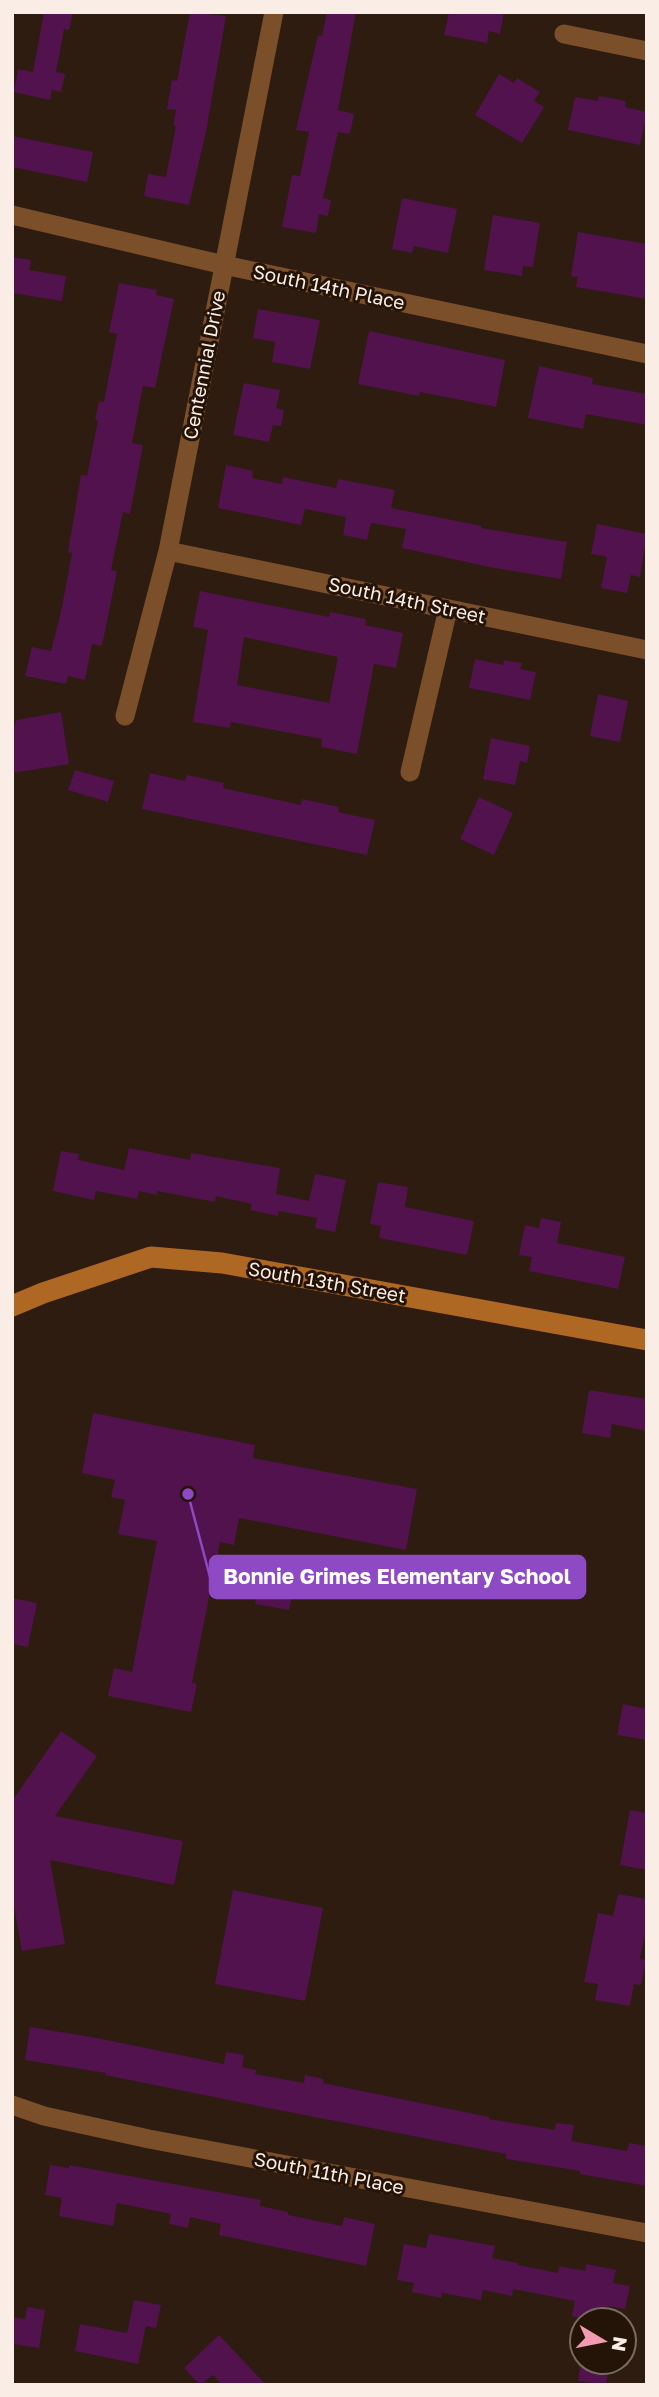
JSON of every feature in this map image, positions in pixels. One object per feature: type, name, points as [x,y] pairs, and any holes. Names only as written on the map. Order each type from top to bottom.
[{"type":"street","name":"Centennial Drive","points":[[125,716],[168,551],[275,12]]},
{"type":"street","points":[[564,34],[647,51]]},
{"type":"street","name":"South 14th Place","points":[[12,215],[224,265],[647,354]]},
{"type":"street","name":"South 14th Street","points":[[168,551],[647,650]]},
{"type":"street","points":[[410,772],[448,609]]},
{"type":"street","name":"South 13th Street","points":[[12,1306],[151,1256],[222,1263],[647,1340]]},
{"type":"street","name":"South 11th Place","points":[[12,2105],[44,2116],[149,2139],[647,2233]]},
{"type":"building","points":[[44,12],[73,12],[69,30],[64,29],[56,72],[65,74],[61,92],[52,90],[50,100],[14,92],[18,69],[33,72]]},
{"type":"building","points":[[190,12],[226,16],[206,132],[189,205],[144,196],[148,174],[166,177],[176,126],[173,126],[176,110],[167,109],[172,80],[177,81]]},
{"type":"building","points":[[327,12],[356,12],[338,110],[354,114],[350,134],[338,132],[323,198],[331,200],[328,216],[319,214],[316,233],[282,227],[292,175],[300,176],[309,132],[296,130],[318,35],[322,36]]},
{"type":"building","points":[[449,12],[504,12],[500,34],[489,31],[487,43],[444,35]]},
{"type":"building","points":[[499,74],[514,83],[517,78],[540,92],[534,101],[544,107],[522,143],[475,115]]},
{"type":"building","points":[[599,96],[626,101],[625,107],[647,112],[640,145],[568,130],[575,97],[598,101]]},
{"type":"building","points":[[12,136],[93,152],[87,182],[12,167]]},
{"type":"building","points":[[402,198],[457,209],[448,253],[414,246],[412,253],[392,249]]},
{"type":"building","points":[[493,215],[540,223],[533,267],[523,266],[522,276],[484,270]]},
{"type":"building","points":[[578,232],[647,244],[647,299],[576,287],[578,277],[571,276]]},
{"type":"building","points":[[12,257],[31,260],[29,270],[66,276],[62,301],[12,293]]},
{"type":"building","points":[[119,283],[157,290],[156,295],[174,299],[155,388],[143,386],[132,443],[143,445],[130,514],[123,512],[111,570],[117,571],[102,646],[92,644],[85,680],[68,676],[66,684],[25,676],[32,647],[51,651],[61,612],[72,553],[68,552],[81,475],[87,476],[98,421],[95,420],[99,401],[104,402],[117,334],[109,332]]},
{"type":"building","points":[[258,309],[320,320],[310,369],[272,362],[275,342],[253,338]]},
{"type":"building","points":[[369,331],[505,360],[496,407],[420,392],[419,396],[358,384]]},
{"type":"building","points":[[539,366],[593,378],[592,384],[647,394],[647,425],[586,414],[583,429],[528,418]]},
{"type":"building","points":[[244,383],[280,390],[276,408],[284,410],[281,426],[273,425],[269,442],[233,435]]},
{"type":"building","points":[[226,465],[253,471],[252,478],[282,484],[283,477],[336,488],[338,479],[395,490],[391,508],[482,526],[481,528],[567,542],[561,579],[402,548],[406,529],[371,523],[367,540],[343,535],[346,517],[305,509],[301,525],[218,508]]},
{"type":"building","points":[[597,524],[647,534],[640,577],[631,575],[627,593],[601,588],[607,557],[591,554]]},
{"type":"building","points":[[200,591],[329,617],[330,612],[366,619],[365,625],[403,633],[396,668],[374,664],[357,754],[321,747],[322,739],[231,722],[230,728],[193,722],[208,630],[193,627]],"holes":[[[244,637],[338,657],[329,703],[237,685]]]},
{"type":"building","points":[[475,659],[503,665],[504,660],[522,663],[520,669],[536,672],[530,700],[469,688]]},
{"type":"building","points":[[598,694],[628,701],[620,742],[590,736]]},
{"type":"building","points":[[61,712],[69,764],[12,773],[12,739],[16,720]]},
{"type":"building","points":[[491,738],[530,746],[527,763],[520,761],[515,785],[483,779]]},
{"type":"building","points":[[75,770],[114,781],[108,802],[68,790]]},
{"type":"building","points":[[150,773],[185,781],[187,775],[224,783],[223,788],[301,805],[302,799],[339,807],[338,812],[375,820],[367,855],[142,809]]},
{"type":"building","points":[[479,797],[513,813],[494,855],[460,839]]},
{"type":"building","points":[[129,1148],[190,1160],[191,1153],[280,1168],[276,1194],[309,1201],[315,1174],[346,1180],[335,1232],[315,1228],[317,1218],[279,1211],[278,1216],[250,1210],[252,1204],[216,1196],[215,1202],[157,1191],[157,1195],[139,1191],[137,1199],[96,1191],[94,1200],[53,1191],[61,1151],[79,1154],[78,1160],[124,1170]]},
{"type":"building","points":[[378,1182],[408,1187],[405,1207],[474,1221],[467,1255],[379,1238],[381,1226],[370,1224]]},
{"type":"building","points":[[541,1218],[561,1222],[557,1243],[625,1257],[618,1289],[529,1271],[532,1257],[519,1255],[525,1225],[539,1228]]},
{"type":"building","points":[[589,1390],[647,1399],[647,1431],[612,1424],[610,1438],[582,1433]]},
{"type":"building","points":[[93,1413],[255,1445],[253,1458],[417,1489],[406,1550],[239,1518],[234,1545],[220,1542],[192,1683],[197,1684],[191,1712],[108,1696],[114,1668],[132,1672],[157,1541],[118,1534],[125,1500],[111,1497],[115,1480],[82,1473]]},
{"type":"building","points":[[259,1582],[293,1589],[289,1610],[255,1604]]},
{"type":"building","points":[[12,1598],[37,1603],[28,1647],[12,1644]]},
{"type":"building","points":[[623,1704],[647,1709],[647,1740],[617,1735]]},
{"type":"building","points":[[61,1731],[97,1756],[55,1816],[183,1841],[174,1885],[50,1860],[65,1944],[22,1951],[12,1895],[12,1801]]},
{"type":"building","points":[[630,1810],[647,1813],[647,1870],[620,1865]]},
{"type":"building","points":[[233,1890],[323,1908],[305,2001],[215,1984]]},
{"type":"building","points":[[618,1894],[647,1899],[647,1925],[640,1959],[646,1960],[641,1985],[634,1984],[630,2006],[595,2000],[598,1984],[584,1982],[598,1913],[613,1916]]},
{"type":"building","points":[[30,2027],[224,2064],[226,2052],[244,2055],[242,2067],[256,2070],[255,2074],[304,2083],[305,2075],[324,2079],[323,2083],[489,2119],[555,2130],[556,2123],[574,2125],[571,2141],[627,2151],[629,2143],[647,2146],[647,2186],[580,2174],[580,2171],[506,2159],[506,2154],[105,2075],[106,2073],[25,2060]]},
{"type":"building","points":[[50,2165],[69,2168],[69,2165],[261,2200],[260,2206],[288,2212],[288,2215],[342,2226],[344,2217],[375,2224],[366,2266],[219,2235],[221,2224],[190,2217],[188,2228],[169,2224],[171,2214],[117,2203],[113,2226],[59,2216],[62,2198],[45,2195]]},
{"type":"building","points":[[429,2234],[495,2246],[492,2258],[558,2273],[559,2266],[585,2271],[586,2264],[616,2270],[613,2283],[630,2286],[626,2306],[574,2306],[575,2301],[513,2289],[512,2296],[483,2290],[481,2300],[442,2293],[441,2298],[412,2292],[414,2283],[397,2280],[404,2244],[426,2248]]},
{"type":"building","points":[[134,2300],[161,2305],[156,2328],[146,2326],[138,2364],[75,2351],[80,2324],[127,2333]]},
{"type":"building","points":[[27,2307],[45,2310],[39,2348],[12,2344],[12,2317],[25,2319]]},
{"type":"building","points":[[219,2335],[266,2385],[222,2385],[213,2375],[200,2385],[184,2368]]},
{"type":"building","points":[[579,2376],[608,2376],[606,2385],[578,2381]]},
{"type":"place","name":"Bonnie Grimes Elementary School","points":[[188,1494]]}]
